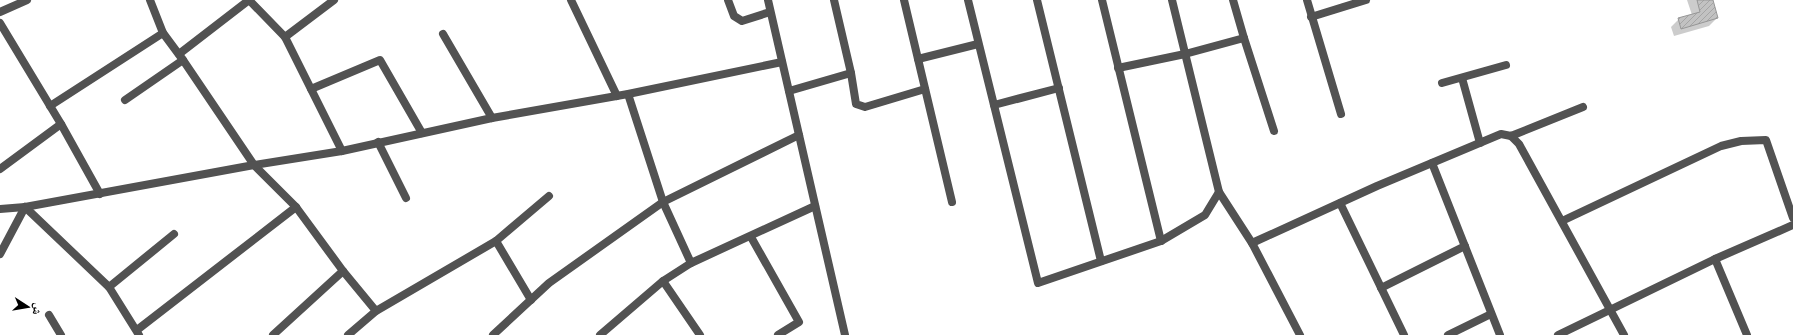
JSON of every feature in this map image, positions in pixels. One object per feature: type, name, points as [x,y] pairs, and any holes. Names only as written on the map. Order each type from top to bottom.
[{"type":"street","points":[[0,12],[27,0]]},
{"type":"street","points":[[150,0],[162,33],[181,57],[254,164],[296,207],[344,271],[376,310]]},
{"type":"street","points":[[125,100],[181,57],[249,0],[285,37],[342,151]]},
{"type":"street","points":[[285,37],[334,0]]},
{"type":"street","points":[[571,0],[618,96]]},
{"type":"street","points":[[728,0],[734,16],[742,20],[770,12]]},
{"type":"street","points":[[768,0],[815,206],[842,334]]},
{"type":"street","points":[[834,0],[851,73],[856,104],[865,107],[925,89]]},
{"type":"street","points":[[904,0],[952,202]]},
{"type":"street","points":[[968,0],[1038,283],[1161,241],[1205,215],[1219,192]]},
{"type":"street","points":[[1037,0],[1101,261]]},
{"type":"street","points":[[1102,0],[1161,241]]},
{"type":"street","points":[[1172,0],[1219,192],[1252,243],[1300,335]]},
{"type":"street","points":[[1234,0],[1244,38],[1274,131]]},
{"type":"street","points":[[1307,0],[1341,114]]},
{"type":"street","points":[[1311,17],[1366,0]]},
{"type":"street","points":[[0,24],[2,35],[50,106],[100,194]]},
{"type":"street","points":[[50,106],[162,33]]},
{"type":"street","points":[[443,34],[492,118]]},
{"type":"street","points":[[1118,68],[1186,54],[1244,38]]},
{"type":"street","points":[[918,59],[978,44]]},
{"type":"street","points":[[311,89],[380,60],[422,133]]},
{"type":"street","points":[[0,209],[24,207],[254,164],[342,151],[492,118],[618,96],[782,62]]},
{"type":"street","points":[[1442,84],[1506,65]]},
{"type":"street","points":[[789,91],[851,73]]},
{"type":"street","points":[[1462,78],[1480,143]]},
{"type":"street","points":[[994,105],[1058,88]]},
{"type":"street","points":[[628,94],[663,202],[690,263]]},
{"type":"street","points":[[1252,243],[1340,203],[1501,134],[1512,136],[1583,107]]},
{"type":"street","points":[[0,169],[61,124]]},
{"type":"street","points":[[493,335],[549,282],[663,202],[799,135]]},
{"type":"street","points":[[1512,136],[1519,144],[1624,335]]},
{"type":"street","points":[[1562,221],[1720,146],[1741,141],[1766,140],[1793,218]]},
{"type":"street","points":[[378,142],[406,198]]},
{"type":"street","points":[[1432,163],[1500,335]]},
{"type":"street","points":[[349,335],[376,310],[496,241],[549,196]]},
{"type":"street","points":[[1340,203],[1404,335]]},
{"type":"street","points":[[600,335],[663,281],[690,263],[751,237],[815,206]]},
{"type":"street","points":[[24,207],[109,287],[138,333],[296,207]]},
{"type":"street","points":[[0,254],[24,207]]},
{"type":"street","points":[[1558,335],[1715,259],[1793,225]]},
{"type":"street","points":[[109,287],[174,234]]},
{"type":"street","points":[[751,237],[799,322],[778,335]]},
{"type":"street","points":[[496,241],[531,300]]},
{"type":"street","points":[[1381,288],[1465,246]]},
{"type":"street","points":[[1715,259],[1748,335]]},
{"type":"street","points":[[273,335],[344,271]]},
{"type":"street","points":[[663,281],[700,335]]},
{"type":"street","points":[[1448,335],[1492,314]]},
{"type":"street","points":[[49,315],[61,335]]},
{"type":"building","points":[[1697,0],[1713,0],[1718,18],[1681,29],[1678,18],[1700,12]]}]
